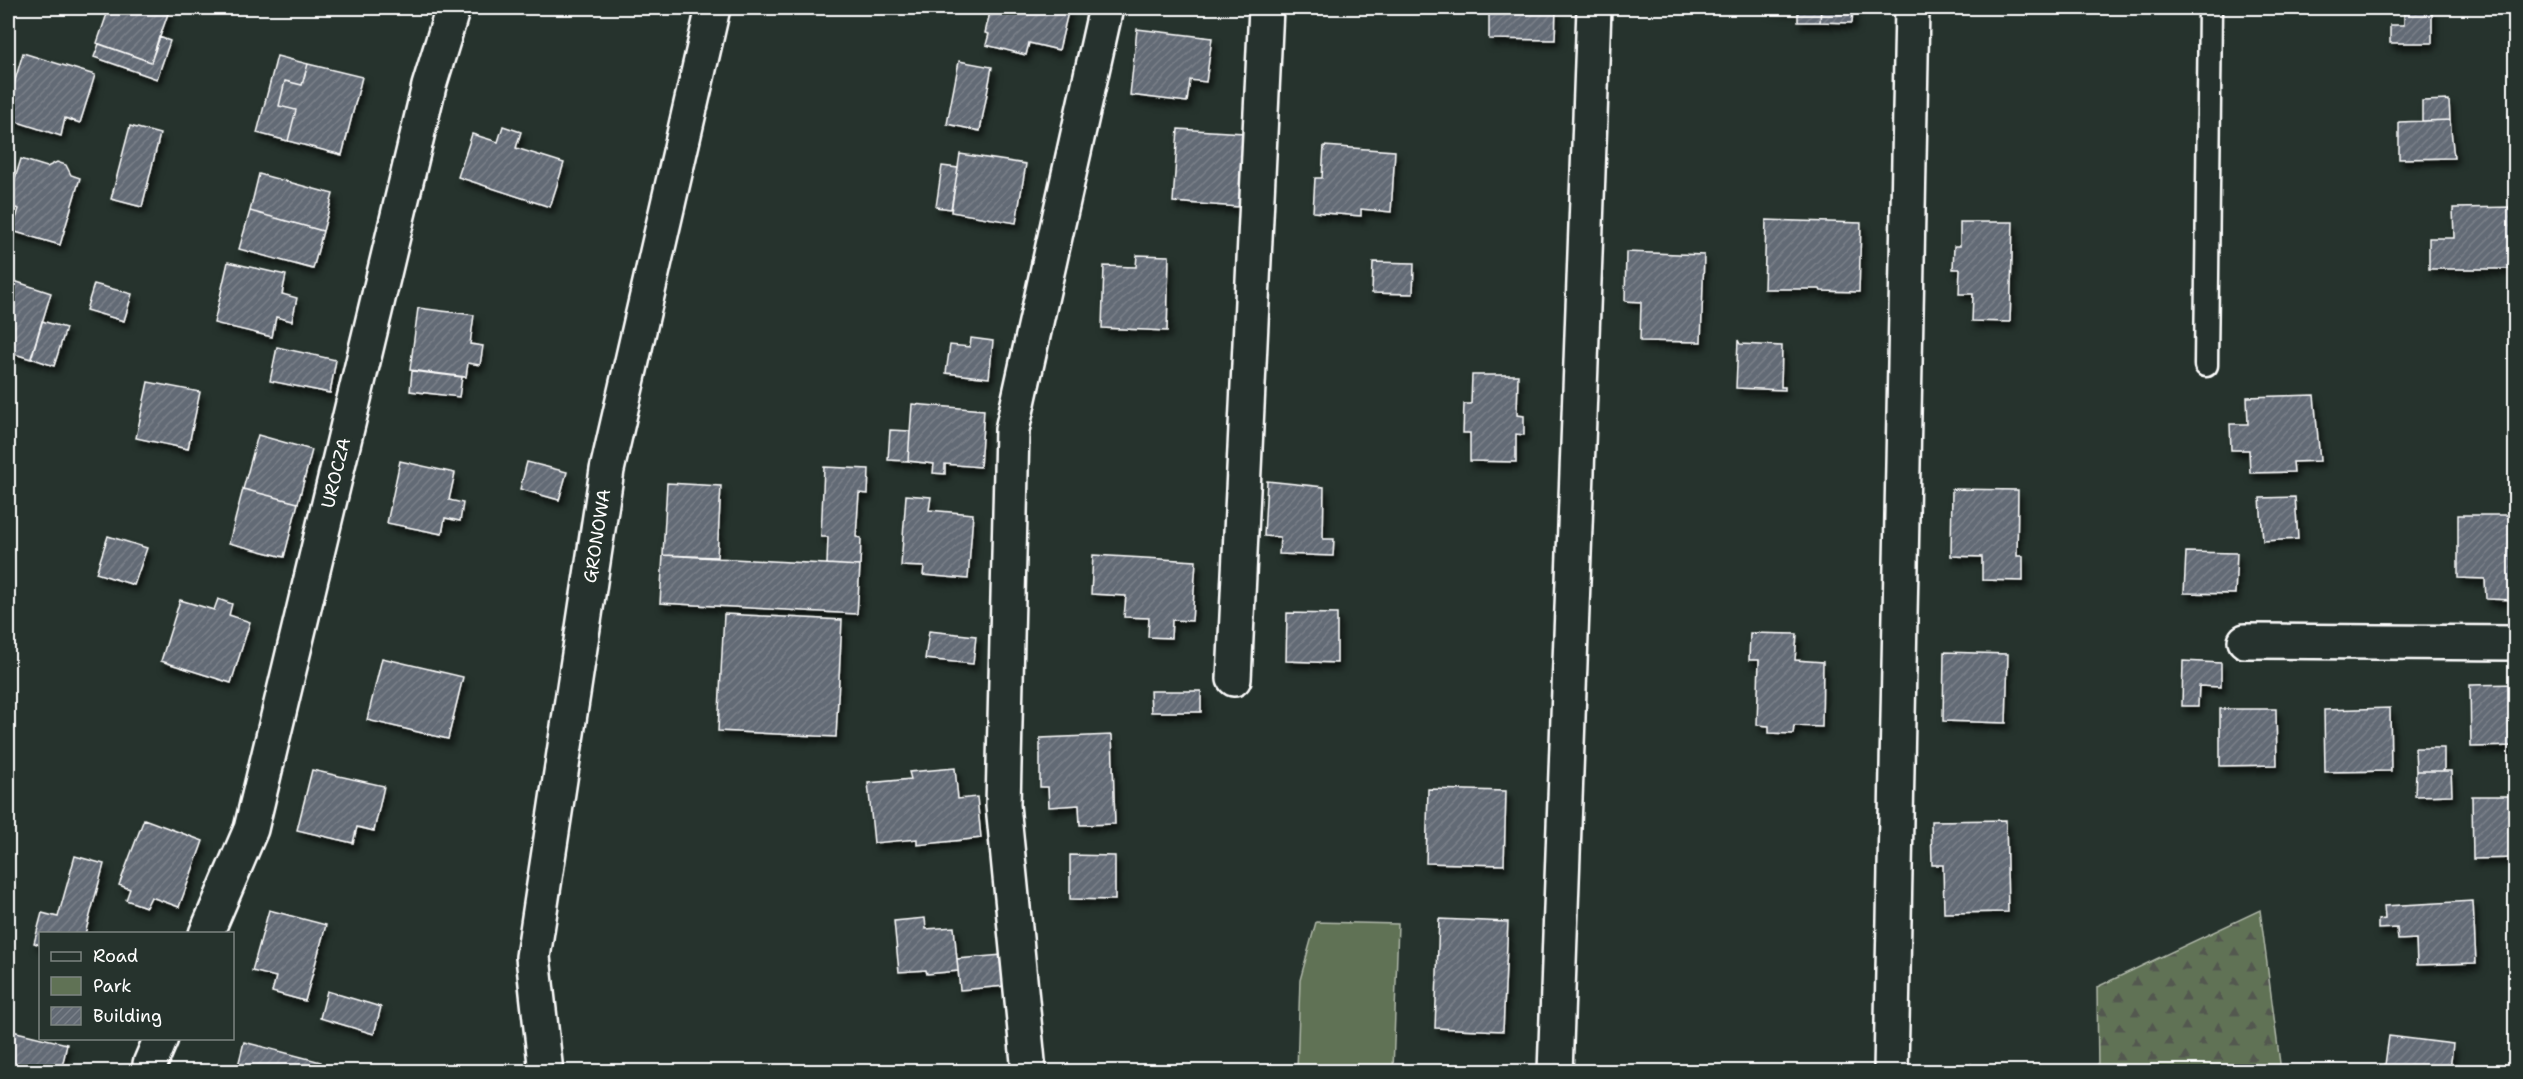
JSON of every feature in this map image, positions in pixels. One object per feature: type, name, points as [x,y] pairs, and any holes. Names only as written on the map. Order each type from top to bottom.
[{"type":"street","name":"UROCZA","points":[[206,932],[251,829],[426,98],[453,8]]},
{"type":"street","name":"GRONOWA","points":[[546,1071],[533,957],[607,470],[713,8]]},
{"type":"street","points":[[1029,1071],[1003,805],[1012,430],[1106,8]]},
{"type":"street","points":[[1234,679],[1266,8]]},
{"type":"street","points":[[1555,1071],[1594,8]]},
{"type":"street","points":[[1891,1071],[1912,8]]},
{"type":"street","points":[[2245,641],[2516,643]]},
{"type":"street","points":[[151,1071],[150,1064],[160,1040]]},
{"type":"lane","points":[[2206,365],[2210,8]]},
{"type":"green space","points":[[2260,910],[2281,1071],[2098,1071],[2097,987]]},
{"type":"green space","points":[[1316,922],[1398,924],[1393,1071],[1297,1071],[1300,980]]},
{"type":"building","points":[[109,8],[170,8],[151,62],[97,43]]},
{"type":"building","points":[[991,8],[1069,8],[1059,50],[1029,43],[1026,55],[986,45],[989,34],[985,33]]},
{"type":"building","points":[[1489,8],[1556,8],[1555,40],[1489,39]]},
{"type":"building","points":[[1765,8],[1821,8],[1820,22],[1798,22],[1798,10]]},
{"type":"building","points":[[1821,8],[1853,8],[1852,23],[1820,22]]},
{"type":"building","points":[[2404,8],[2432,8],[2432,43],[2390,43],[2390,25],[2404,25]]},
{"type":"building","points":[[1137,29],[1212,38],[1206,82],[1190,80],[1187,102],[1130,95]]},
{"type":"building","points":[[159,37],[170,41],[157,79],[94,57],[99,44],[151,62]]},
{"type":"building","points":[[23,53],[95,75],[80,123],[65,118],[61,136],[8,119],[8,104]]},
{"type":"building","points":[[277,56],[308,64],[302,85],[285,81],[279,106],[296,110],[288,141],[257,133]]},
{"type":"building","points":[[959,61],[992,67],[980,131],[947,124]]},
{"type":"building","points":[[308,64],[362,77],[342,155],[288,141],[296,110],[279,106],[285,81],[302,85]]},
{"type":"building","points":[[2449,100],[2450,120],[2422,121],[2422,101]]},
{"type":"building","points":[[2450,120],[2454,158],[2399,159],[2399,122]]},
{"type":"building","points":[[130,126],[160,134],[142,207],[111,199]]},
{"type":"building","points":[[503,126],[521,132],[516,148],[564,163],[550,207],[458,177],[472,134],[498,142]]},
{"type":"building","points":[[1178,129],[1244,133],[1239,207],[1173,202]]},
{"type":"building","points":[[1324,146],[1395,151],[1391,212],[1361,209],[1361,216],[1313,212],[1315,178],[1322,178]]},
{"type":"building","points":[[960,154],[1026,164],[1016,223],[951,212]]},
{"type":"building","points":[[21,159],[47,167],[57,162],[66,165],[71,175],[80,178],[60,245],[12,231],[19,209],[8,206],[8,201]]},
{"type":"building","points":[[942,166],[958,168],[951,209],[936,207]]},
{"type":"building","points":[[259,174],[333,194],[323,231],[250,211]]},
{"type":"building","points":[[2516,207],[2516,269],[2429,269],[2429,238],[2454,238],[2453,208]]},
{"type":"building","points":[[250,211],[323,231],[313,269],[239,249]]},
{"type":"building","points":[[1766,220],[1861,223],[1859,292],[1764,289]]},
{"type":"building","points":[[1960,222],[2013,222],[2010,322],[1972,321],[1973,294],[1959,294],[1960,269],[1953,269],[1954,246],[1960,246]]},
{"type":"building","points":[[1626,252],[1704,255],[1701,342],[1640,341],[1641,302],[1625,301]]},
{"type":"building","points":[[1137,255],[1169,256],[1167,331],[1102,328],[1104,266],[1136,267]]},
{"type":"building","points":[[228,262],[286,275],[282,294],[297,298],[292,321],[276,317],[272,337],[214,323]]},
{"type":"building","points":[[1373,262],[1414,263],[1413,294],[1372,293]]},
{"type":"building","points":[[8,279],[51,293],[31,359],[8,352]]},
{"type":"building","points":[[94,284],[132,294],[124,321],[86,310]]},
{"type":"building","points":[[418,308],[474,315],[470,344],[483,346],[480,365],[468,363],[466,377],[410,370]]},
{"type":"building","points":[[42,321],[66,328],[54,366],[31,358]]},
{"type":"building","points":[[971,338],[993,341],[989,378],[946,373],[950,345],[970,347]]},
{"type":"building","points":[[1738,340],[1740,344],[1782,346],[1781,387],[1785,387],[1785,390],[1736,388]]},
{"type":"building","points":[[277,347],[336,360],[330,393],[270,381]]},
{"type":"building","points":[[412,371],[462,377],[459,397],[410,391]]},
{"type":"building","points":[[1472,375],[1518,375],[1517,415],[1524,416],[1524,435],[1516,434],[1516,462],[1470,461],[1470,433],[1463,433],[1464,404],[1471,404]]},
{"type":"building","points":[[148,382],[200,392],[188,449],[136,438]]},
{"type":"building","points":[[2314,395],[2320,461],[2293,462],[2294,472],[2250,473],[2249,450],[2231,450],[2230,424],[2248,424],[2247,397]]},
{"type":"building","points":[[912,404],[984,410],[980,467],[945,464],[945,474],[933,473],[934,464],[908,461]]},
{"type":"building","points":[[890,430],[910,431],[908,461],[888,460]]},
{"type":"building","points":[[258,435],[312,450],[298,503],[243,489]]},
{"type":"building","points":[[400,461],[455,473],[449,500],[463,503],[460,521],[445,518],[442,534],[387,523]]},
{"type":"building","points":[[527,462],[567,472],[559,500],[520,489]]},
{"type":"building","points":[[824,467],[869,469],[868,494],[859,493],[856,537],[861,538],[860,566],[827,564],[828,537],[821,537]]},
{"type":"building","points":[[1267,481],[1324,487],[1323,539],[1334,539],[1333,556],[1279,554],[1280,537],[1264,536]]},
{"type":"building","points":[[667,483],[721,486],[717,557],[663,555]]},
{"type":"building","points":[[243,489],[298,503],[284,557],[229,543]]},
{"type":"building","points":[[1952,489],[2018,490],[2017,556],[2023,556],[2023,581],[1982,580],[1982,557],[1951,556]]},
{"type":"building","points":[[906,495],[931,497],[929,510],[973,514],[968,579],[923,575],[924,567],[901,566]]},
{"type":"building","points":[[2295,497],[2298,539],[2263,541],[2260,498]]},
{"type":"building","points":[[2458,515],[2516,515],[2516,600],[2486,599],[2485,579],[2458,578]]},
{"type":"building","points":[[108,536],[147,548],[134,585],[96,573]]},
{"type":"building","points":[[2186,552],[2237,553],[2235,594],[2184,593]]},
{"type":"building","points":[[663,555],[860,566],[857,614],[660,603]]},
{"type":"building","points":[[1093,555],[1196,561],[1192,621],[1172,620],[1171,638],[1148,637],[1149,618],[1124,617],[1126,596],[1091,594]]},
{"type":"building","points":[[218,599],[232,604],[229,615],[250,622],[231,683],[161,661],[180,600],[214,610]]},
{"type":"building","points":[[1287,613],[1337,614],[1337,663],[1286,661]]},
{"type":"building","points":[[724,614],[842,620],[836,737],[718,731]]},
{"type":"building","points":[[929,631],[976,636],[973,664],[925,659]]},
{"type":"building","points":[[1750,633],[1797,634],[1795,660],[1823,662],[1822,727],[1794,726],[1793,734],[1769,733],[1769,726],[1757,725],[1759,660],[1749,660]]},
{"type":"building","points":[[1944,652],[2008,654],[2006,723],[1943,721]]},
{"type":"building","points":[[382,658],[463,677],[448,739],[367,720]]},
{"type":"building","points":[[2183,661],[2221,663],[2221,687],[2199,686],[2198,706],[2182,706]]},
{"type":"building","points":[[2516,684],[2516,746],[2471,747],[2470,685]]},
{"type":"building","points":[[1150,691],[1201,691],[1201,712],[1151,712]]},
{"type":"building","points":[[2390,708],[2391,771],[2325,772],[2324,710]]},
{"type":"building","points":[[2220,709],[2276,709],[2277,765],[2220,766]]},
{"type":"building","points":[[1112,735],[1115,824],[1080,825],[1079,805],[1049,807],[1048,787],[1040,787],[1040,738]]},
{"type":"building","points":[[2415,748],[2444,748],[2444,771],[2416,771]]},
{"type":"building","points":[[955,768],[958,799],[977,797],[981,838],[917,845],[917,839],[874,843],[868,783],[911,779],[909,772]]},
{"type":"building","points":[[312,770],[384,786],[374,831],[357,827],[353,843],[297,830]]},
{"type":"building","points":[[2416,771],[2451,771],[2452,795],[2415,796]]},
{"type":"building","points":[[1428,789],[1506,791],[1504,865],[1426,863]]},
{"type":"building","points":[[2472,796],[2516,796],[2516,858],[2473,859]]},
{"type":"building","points":[[144,819],[203,841],[179,907],[151,897],[146,907],[126,900],[130,889],[119,885]]},
{"type":"building","points":[[2006,820],[2008,912],[1944,913],[1943,865],[1932,865],[1931,821]]},
{"type":"building","points":[[1070,855],[1115,856],[1115,900],[1070,899]]},
{"type":"building","points":[[75,856],[104,864],[86,932],[39,932],[39,945],[34,943],[42,913],[58,917]]},
{"type":"building","points":[[2473,901],[2476,963],[2417,965],[2416,939],[2398,940],[2397,928],[2378,929],[2378,920],[2385,919],[2384,906]]},
{"type":"building","points":[[269,910],[326,925],[305,1001],[272,992],[276,977],[252,971]]},
{"type":"building","points":[[925,918],[926,929],[954,927],[958,971],[927,974],[926,970],[899,972],[894,921]]},
{"type":"building","points":[[1439,919],[1508,922],[1503,1031],[1435,1028]]},
{"type":"building","points":[[1002,955],[1005,986],[960,990],[957,959]]},
{"type":"building","points":[[327,991],[381,1007],[374,1034],[320,1018]]},
{"type":"building","points":[[8,1030],[39,1037],[39,1040],[67,1044],[61,1072],[45,1072],[8,1064]]},
{"type":"building","points":[[2389,1036],[2453,1044],[2450,1070],[2410,1065],[2409,1072],[2384,1072]]},
{"type":"building","points":[[244,1042],[321,1062],[319,1072],[232,1072],[233,1065],[238,1066]]},
{"type":"building","points":[[8,1064],[45,1072],[8,1072]]},
{"type":"building","points":[[1971,1064],[1979,1072],[1964,1072]]}]
